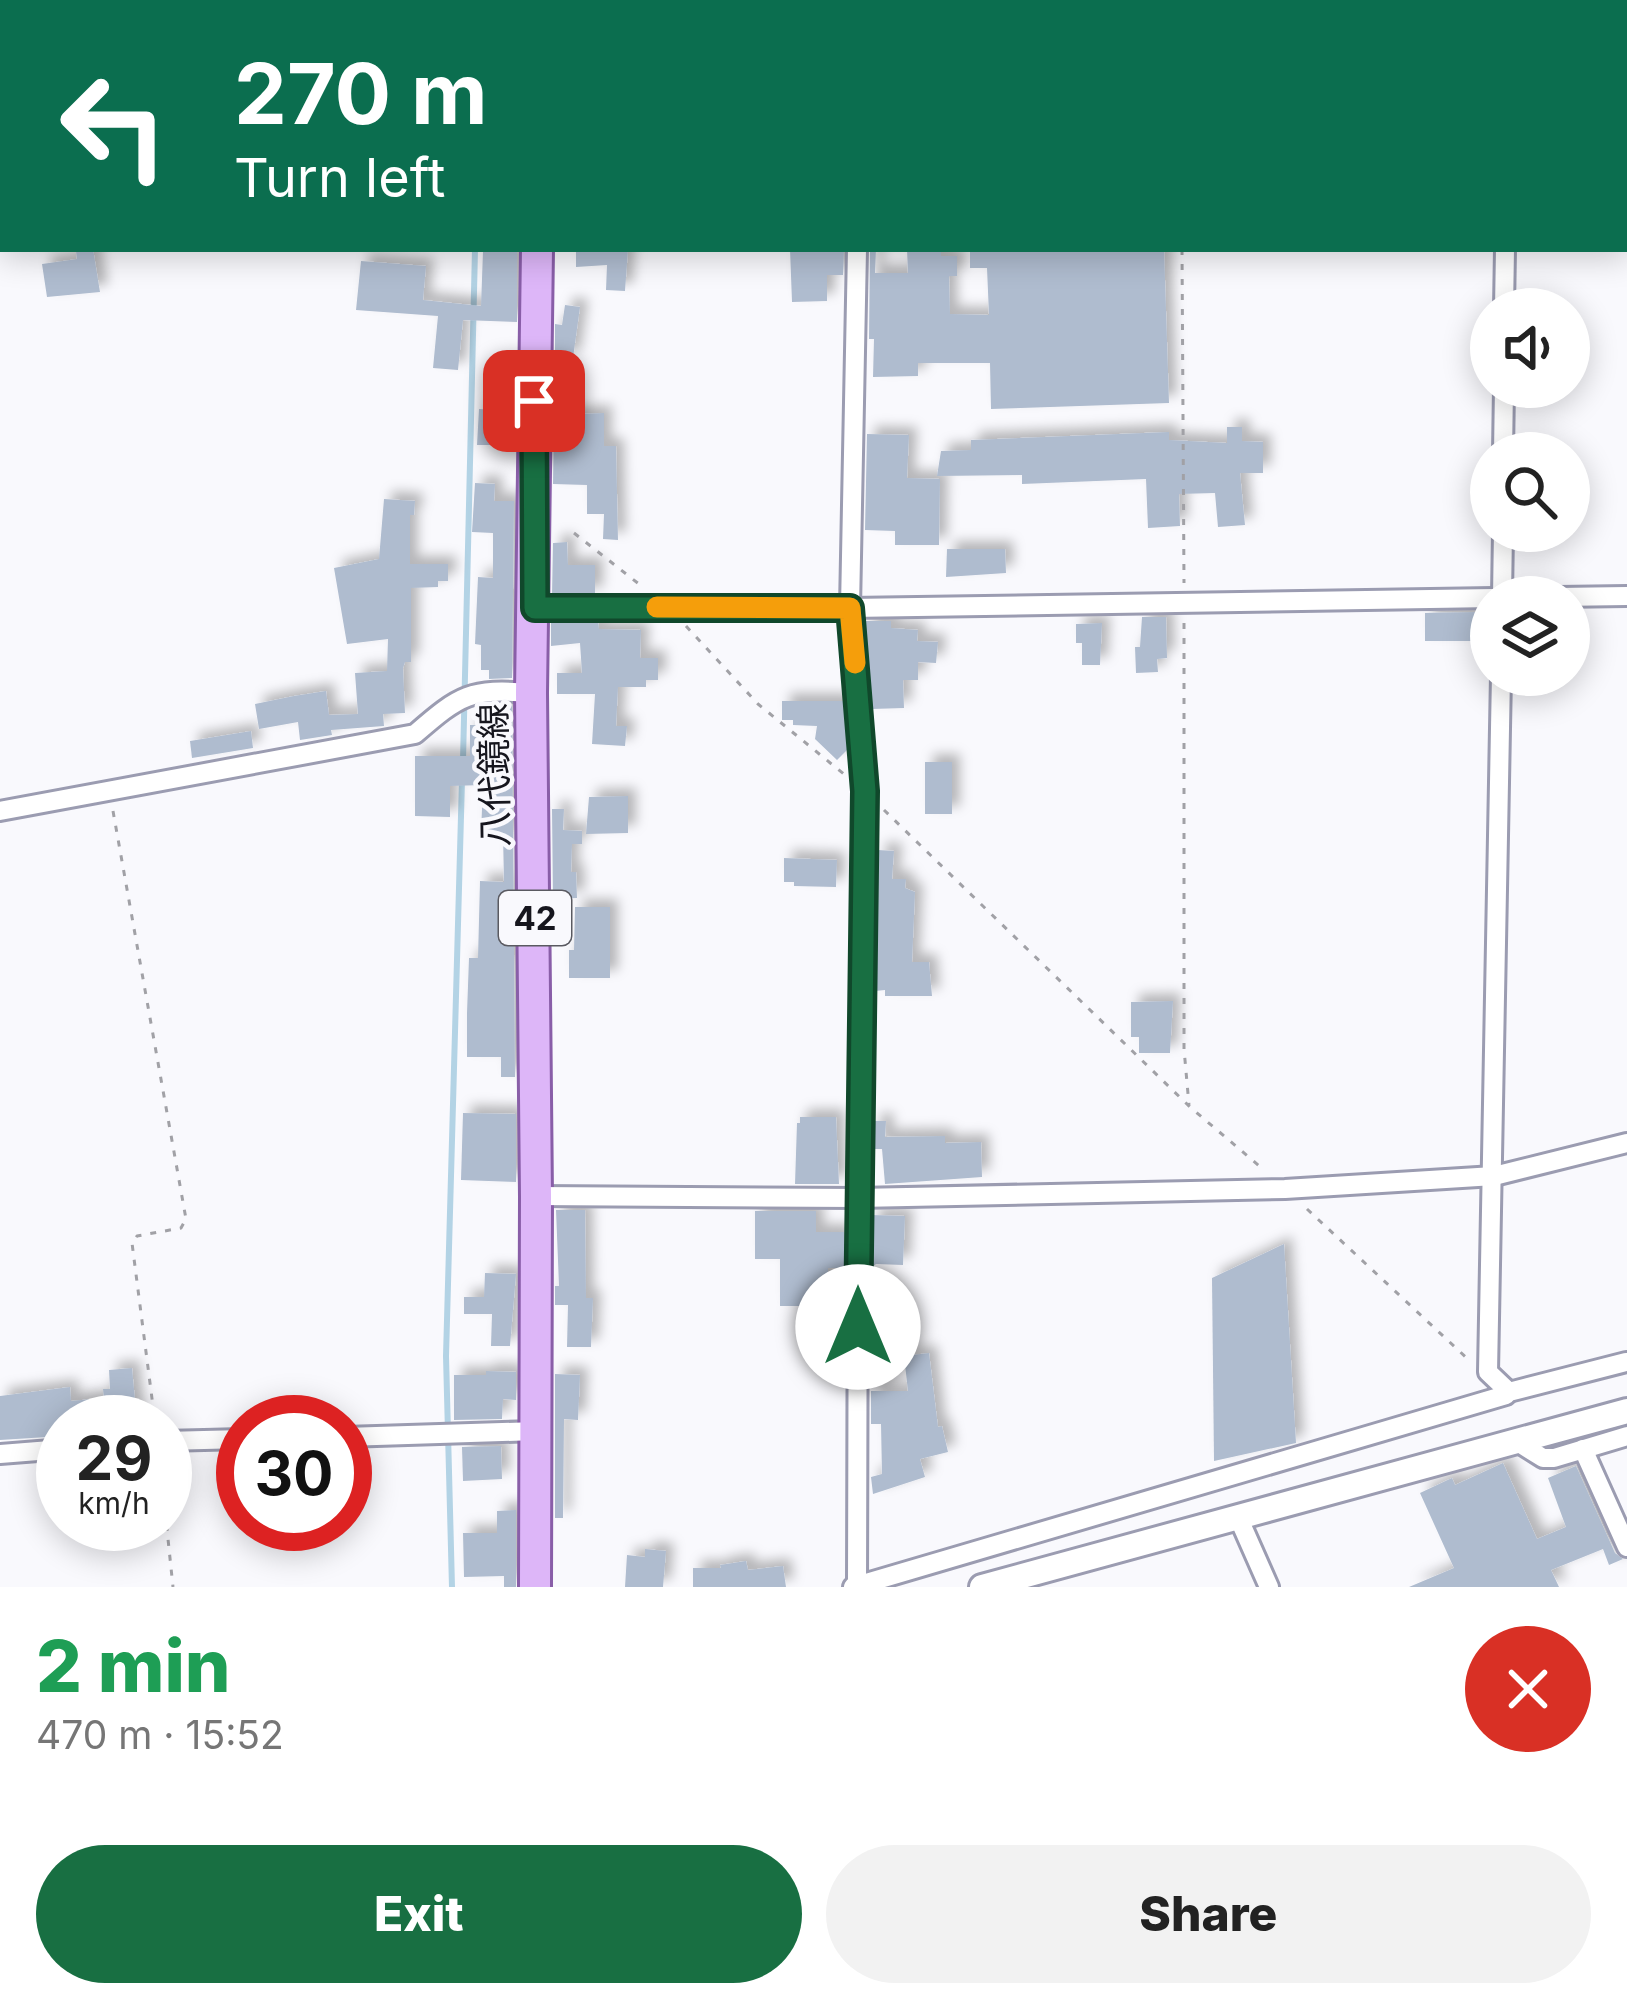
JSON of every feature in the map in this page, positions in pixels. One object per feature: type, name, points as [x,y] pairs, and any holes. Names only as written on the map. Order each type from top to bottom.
[{"type":"main road","name":"八代鏡線","points":[[535,1587],[531,693],[538,252]]},
{"type":"street","points":[[856,252],[850,608],[865,791],[856,1586],[1506,1395]]},
{"type":"street","points":[[1504,288],[1505,252]]},
{"type":"street","points":[[1590,596],[1627,596]]},
{"type":"street","points":[[535,608],[1470,598]]},
{"type":"street","points":[[0,811],[415,734],[466,695],[531,693]]},
{"type":"street","points":[[1501,696],[1488,1372],[1509,1392],[1626,1362]]},
{"type":"street","points":[[536,1196],[858,1198],[1286,1189],[1494,1176],[1627,1143]]},
{"type":"street","points":[[982,1587],[1627,1411]]},
{"type":"street","points":[[372,1436],[536,1431]]},
{"type":"street","points":[[1516,1441],[1543,1458],[1627,1436]]},
{"type":"street","points":[[1583,1449],[1627,1547]]},
{"type":"street","points":[[0,1454],[36,1451]]},
{"type":"street","points":[[1239,1519],[1269,1587]]},
{"type":"path","points":[[1182,252],[1184,1049],[1190,1108]]},
{"type":"path","points":[[574,533],[668,606],[758,704],[865,791],[1190,1108],[1286,1189],[1472,1364]]},
{"type":"path","points":[[109,791],[186,1219],[182,1228],[137,1236],[132,1243],[152,1395]]},
{"type":"path","points":[[169,1551],[173,1587]]},
{"type":"building","points":[[76,252],[93,252],[100,292],[47,297],[42,264],[77,259]]},
{"type":"building","points":[[483,252],[517,252],[517,322],[463,320],[458,370],[433,368],[438,316],[356,310],[361,261],[426,266],[423,300],[481,306]]},
{"type":"building","points":[[576,252],[628,252],[625,291],[606,290],[607,265],[576,267]]},
{"type":"building","points":[[790,252],[844,252],[843,275],[827,275],[827,301],[792,302]]},
{"type":"building","points":[[870,252],[876,252],[875,273],[908,273],[907,252],[957,256],[957,276],[949,276],[950,314],[989,315],[987,268],[970,268],[970,252],[1164,252],[1169,403],[991,409],[990,363],[918,363],[918,376],[873,377],[874,339],[869,339]]},
{"type":"building","points":[[565,305],[580,307],[573,358],[555,357],[555,324],[562,325]]},
{"type":"building","points":[[479,409],[515,411],[515,438],[477,445]]},
{"type":"building","points":[[604,413],[604,446],[616,446],[618,540],[603,539],[604,514],[587,514],[587,485],[553,484],[554,415]]},
{"type":"building","points":[[1227,427],[1242,427],[1242,441],[1263,442],[1263,473],[1240,473],[1245,525],[1218,527],[1215,493],[1179,494],[1180,526],[1148,528],[1146,479],[1022,484],[1022,475],[937,476],[941,451],[971,450],[971,440],[1169,432],[1169,440],[1227,443]]},
{"type":"building","points":[[867,434],[909,435],[907,478],[940,479],[939,545],[895,545],[895,531],[865,530]]},
{"type":"building","points":[[475,483],[495,484],[494,501],[514,501],[512,678],[489,679],[489,670],[481,670],[481,645],[475,644],[478,577],[493,578],[493,533],[472,532]]},
{"type":"building","points":[[384,499],[415,501],[414,515],[410,515],[410,564],[448,564],[448,581],[438,581],[438,587],[411,588],[411,662],[403,668],[405,713],[383,714],[384,726],[331,730],[332,735],[300,740],[298,722],[259,729],[255,704],[326,691],[329,715],[358,714],[355,673],[387,671],[388,639],[347,644],[334,568],[379,559]]},
{"type":"building","points":[[567,542],[568,565],[595,565],[595,595],[552,595],[553,543]]},
{"type":"building","points":[[947,549],[1005,549],[1006,573],[946,577]]},
{"type":"building","points":[[1470,612],[1470,641],[1425,641],[1425,613]]},
{"type":"building","points":[[1142,617],[1166,617],[1167,658],[1157,659],[1158,672],[1136,673],[1135,647],[1140,647]]},
{"type":"building","points":[[865,621],[891,621],[891,628],[918,630],[917,641],[938,642],[936,663],[918,662],[918,680],[903,680],[904,708],[872,709]]},
{"type":"building","points":[[551,622],[598,622],[599,629],[641,630],[640,658],[658,658],[658,680],[646,680],[646,687],[618,687],[616,726],[627,726],[625,746],[592,744],[595,694],[557,694],[557,673],[582,673],[580,643],[551,646]]},
{"type":"building","points":[[1102,623],[1100,665],[1082,665],[1076,624]]},
{"type":"building","points":[[782,701],[844,701],[847,750],[837,760],[815,739],[817,726],[782,720]]},
{"type":"building","points":[[512,705],[515,1077],[501,1077],[501,1057],[467,1057],[467,1013],[469,958],[478,958],[480,881],[504,882],[503,834],[481,833],[483,785],[450,786],[450,817],[415,816],[415,756],[470,756],[470,725],[491,725],[491,706]]},
{"type":"building","points":[[251,731],[253,748],[192,758],[190,741]]},
{"type":"building","points":[[925,762],[952,762],[952,814],[925,814]]},
{"type":"building","points":[[628,796],[628,833],[586,834],[589,797]]},
{"type":"building","points":[[552,809],[564,809],[563,830],[582,831],[582,844],[572,844],[577,898],[553,899]]},
{"type":"building","points":[[878,850],[894,851],[892,879],[906,879],[905,888],[915,892],[912,962],[929,962],[932,996],[885,996],[885,990],[875,991]]},
{"type":"building","points":[[784,858],[837,860],[836,887],[784,882]]},
{"type":"building","points":[[575,907],[610,907],[610,978],[569,978]]},
{"type":"building","points":[[1173,1001],[1170,1053],[1139,1053],[1139,1037],[1131,1037],[1131,1002]]},
{"type":"building","points":[[463,1113],[516,1114],[516,1182],[461,1180]]},
{"type":"building","points":[[800,1117],[836,1117],[839,1184],[795,1184]]},
{"type":"building","points":[[873,1121],[886,1121],[885,1137],[945,1136],[945,1143],[981,1142],[982,1177],[885,1184],[882,1149],[872,1149]]},
{"type":"building","points":[[556,1210],[585,1210],[586,1298],[593,1298],[591,1347],[567,1347],[568,1305],[555,1305],[555,1286],[559,1286]]},
{"type":"building","points":[[755,1211],[816,1211],[816,1232],[844,1232],[844,1268],[828,1268],[822,1306],[780,1306],[780,1259],[755,1259]]},
{"type":"building","points":[[871,1215],[905,1216],[903,1265],[871,1268]]},
{"type":"building","points":[[1284,1244],[1296,1443],[1214,1461],[1212,1278]]},
{"type":"building","points":[[485,1273],[516,1274],[510,1346],[491,1346],[492,1314],[464,1314],[464,1297],[484,1297]]},
{"type":"building","points":[[872,1297],[881,1298],[880,1323],[896,1323],[896,1348],[871,1348]]},
{"type":"building","points":[[929,1353],[938,1427],[942,1426],[948,1452],[920,1459],[925,1477],[873,1494],[871,1477],[882,1474],[881,1424],[871,1424],[871,1391],[908,1391],[904,1356]]},
{"type":"building","points":[[132,1368],[134,1395],[104,1395],[103,1389],[110,1389],[109,1370]]},
{"type":"building","points":[[486,1371],[516,1372],[516,1400],[503,1399],[502,1419],[454,1420],[454,1375],[486,1375]]},
{"type":"building","points":[[555,1374],[580,1375],[578,1420],[564,1419],[563,1518],[555,1518]]},
{"type":"building","points":[[70,1387],[71,1395],[36,1395],[36,1438],[0,1440],[0,1396]]},
{"type":"building","points":[[501,1446],[502,1479],[463,1481],[462,1447]]},
{"type":"building","points":[[1503,1463],[1537,1539],[1566,1527],[1548,1478],[1576,1466],[1615,1553],[1623,1559],[1609,1565],[1603,1549],[1551,1570],[1559,1587],[1409,1587],[1454,1568],[1420,1493],[1452,1478],[1455,1485]]},
{"type":"building","points":[[516,1510],[516,1587],[504,1587],[504,1576],[464,1577],[463,1533],[497,1533],[497,1511]]},
{"type":"building","points":[[645,1549],[666,1551],[663,1587],[625,1587],[627,1555],[645,1557]]},
{"type":"building","points":[[746,1561],[748,1570],[783,1566],[786,1587],[693,1587],[693,1568],[721,1568]]},
{"type":"waterway","points":[[463,761],[475,252]]},
{"type":"waterway","points":[[452,1587],[446,1356],[462,780]]},
{"type":"slow traffic","points":[[657,607],[850,608],[855,663]]},
{"type":"route","points":[[534,401],[535,608],[850,608],[865,791],[858,1327]]}]
